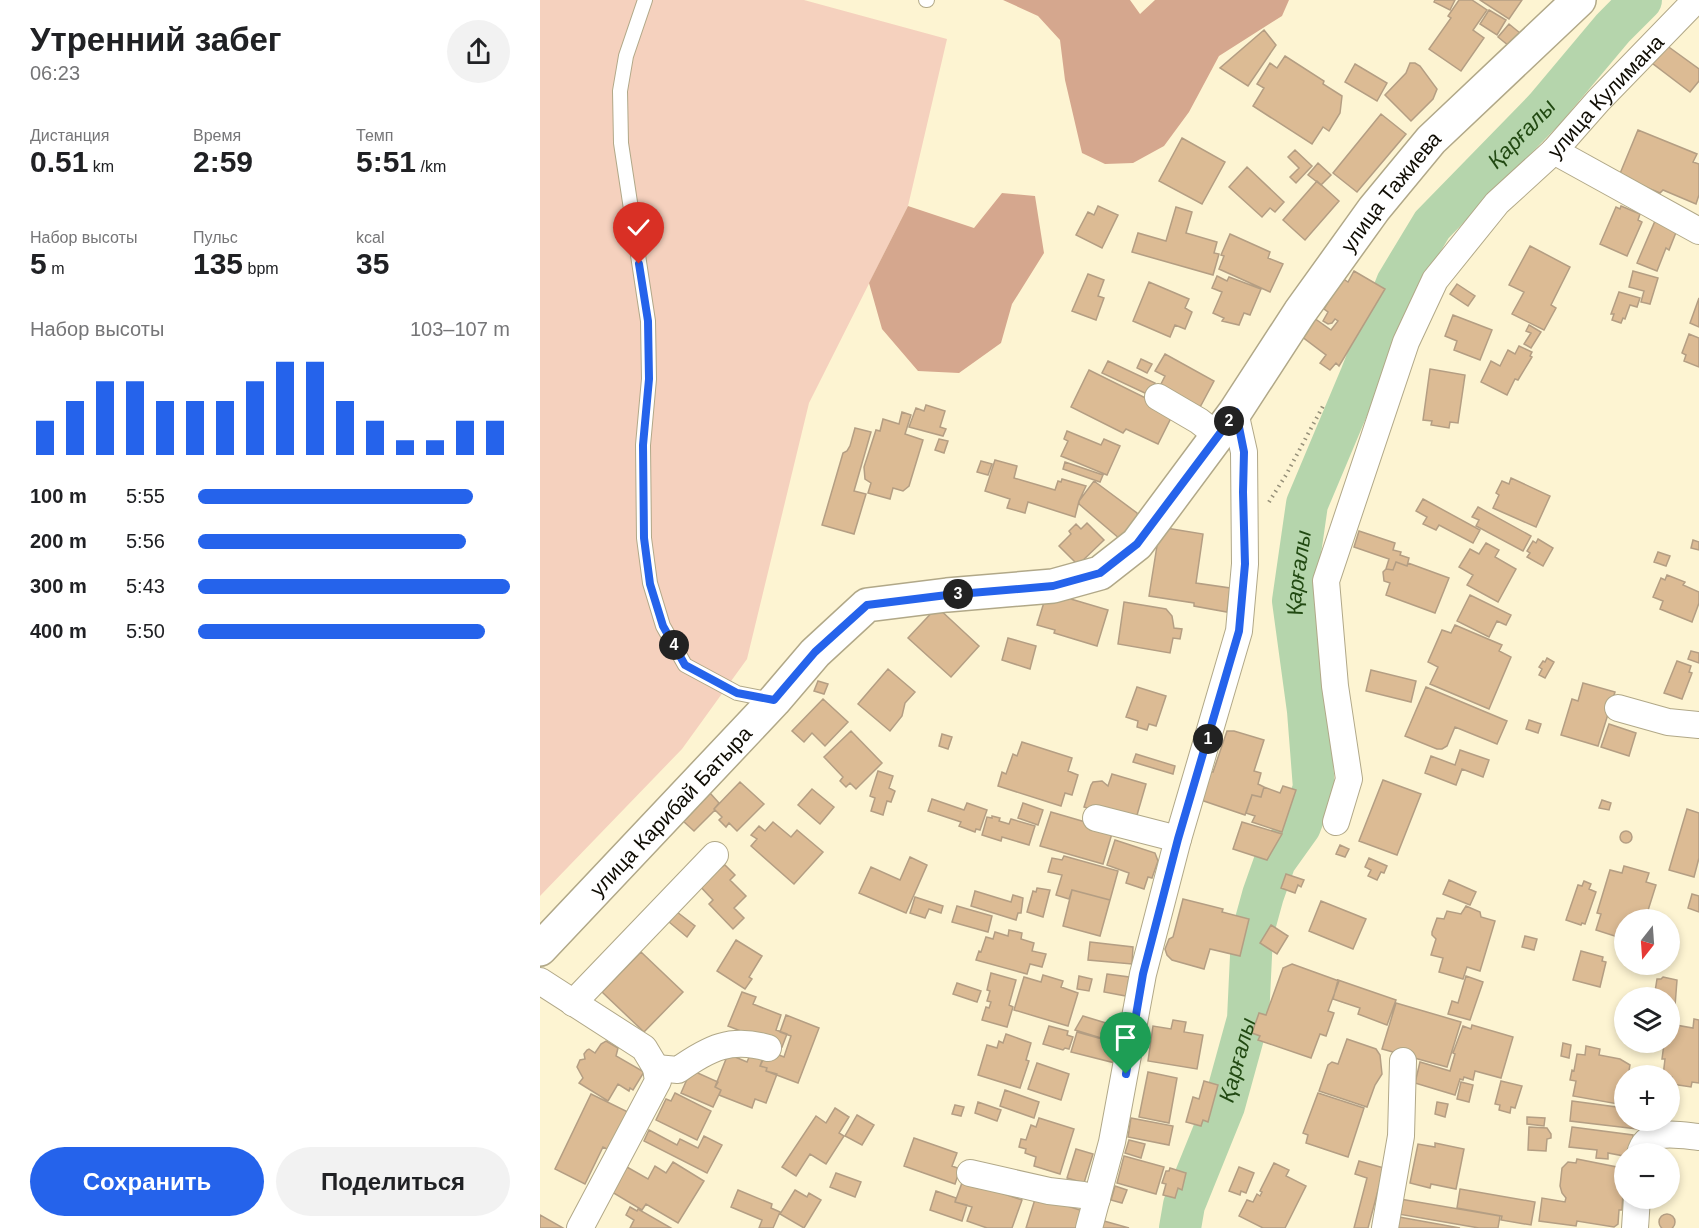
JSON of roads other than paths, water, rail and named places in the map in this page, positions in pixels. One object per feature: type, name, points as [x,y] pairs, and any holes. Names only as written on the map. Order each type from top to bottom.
[{"type":"street","name":"улица Тажиева","points":[[1227,424],[1300,312],[1374,209],[1431,140],[1579,0]]},
{"type":"street","name":"улица Кулимана","points":[[1696,0],[1598,100],[1554,151],[1699,231]]},
{"type":"street","points":[[1336,822],[1349,779],[1335,686],[1326,581],[1406,342],[1435,280],[1497,203],[1554,151]]},
{"type":"street","points":[[1089,1228],[1119,1108],[1143,974],[1178,839],[1239,631],[1245,564],[1244,452],[1227,424],[1199,421],[1158,397]]},
{"type":"street","name":"улица Карибай Батыра","points":[[540,949],[774,700],[815,652],[867,605],[947,595],[1053,586],[1100,573],[1137,544],[1227,424]]},
{"type":"street","points":[[1618,708],[1668,722],[1699,725]]},
{"type":"street","points":[[1096,818],[1178,839]]},
{"type":"street","points":[[573,1003],[716,855]]},
{"type":"street","points":[[540,981],[644,1048],[656,1068],[658,1082],[580,1228]]},
{"type":"street","points":[[656,1068],[678,1070],[713,1049],[735,1043],[751,1043],[768,1048]]},
{"type":"street","points":[[1385,1228],[1401,1137],[1403,1061]]},
{"type":"street","points":[[1645,1143],[1658,1134],[1699,1137]]},
{"type":"street","points":[[970,1173],[1097,1199]]},
{"type":"street","points":[[1635,1228],[1636,1209]]},
{"type":"lane","points":[[645,0],[626,56],[620,92],[621,143],[648,321],[649,379],[643,445],[644,538],[650,584],[663,626],[685,665],[737,693],[774,700]]},
{"type":"waterway","name":"Қарғалы","points":[[1180,1228],[1184,1205],[1224,1106],[1248,1019],[1252,935],[1263,895],[1275,861],[1300,826],[1314,788],[1308,711],[1293,601],[1307,504],[1397,283],[1432,225],[1545,109],[1613,28],[1641,0]]}]
